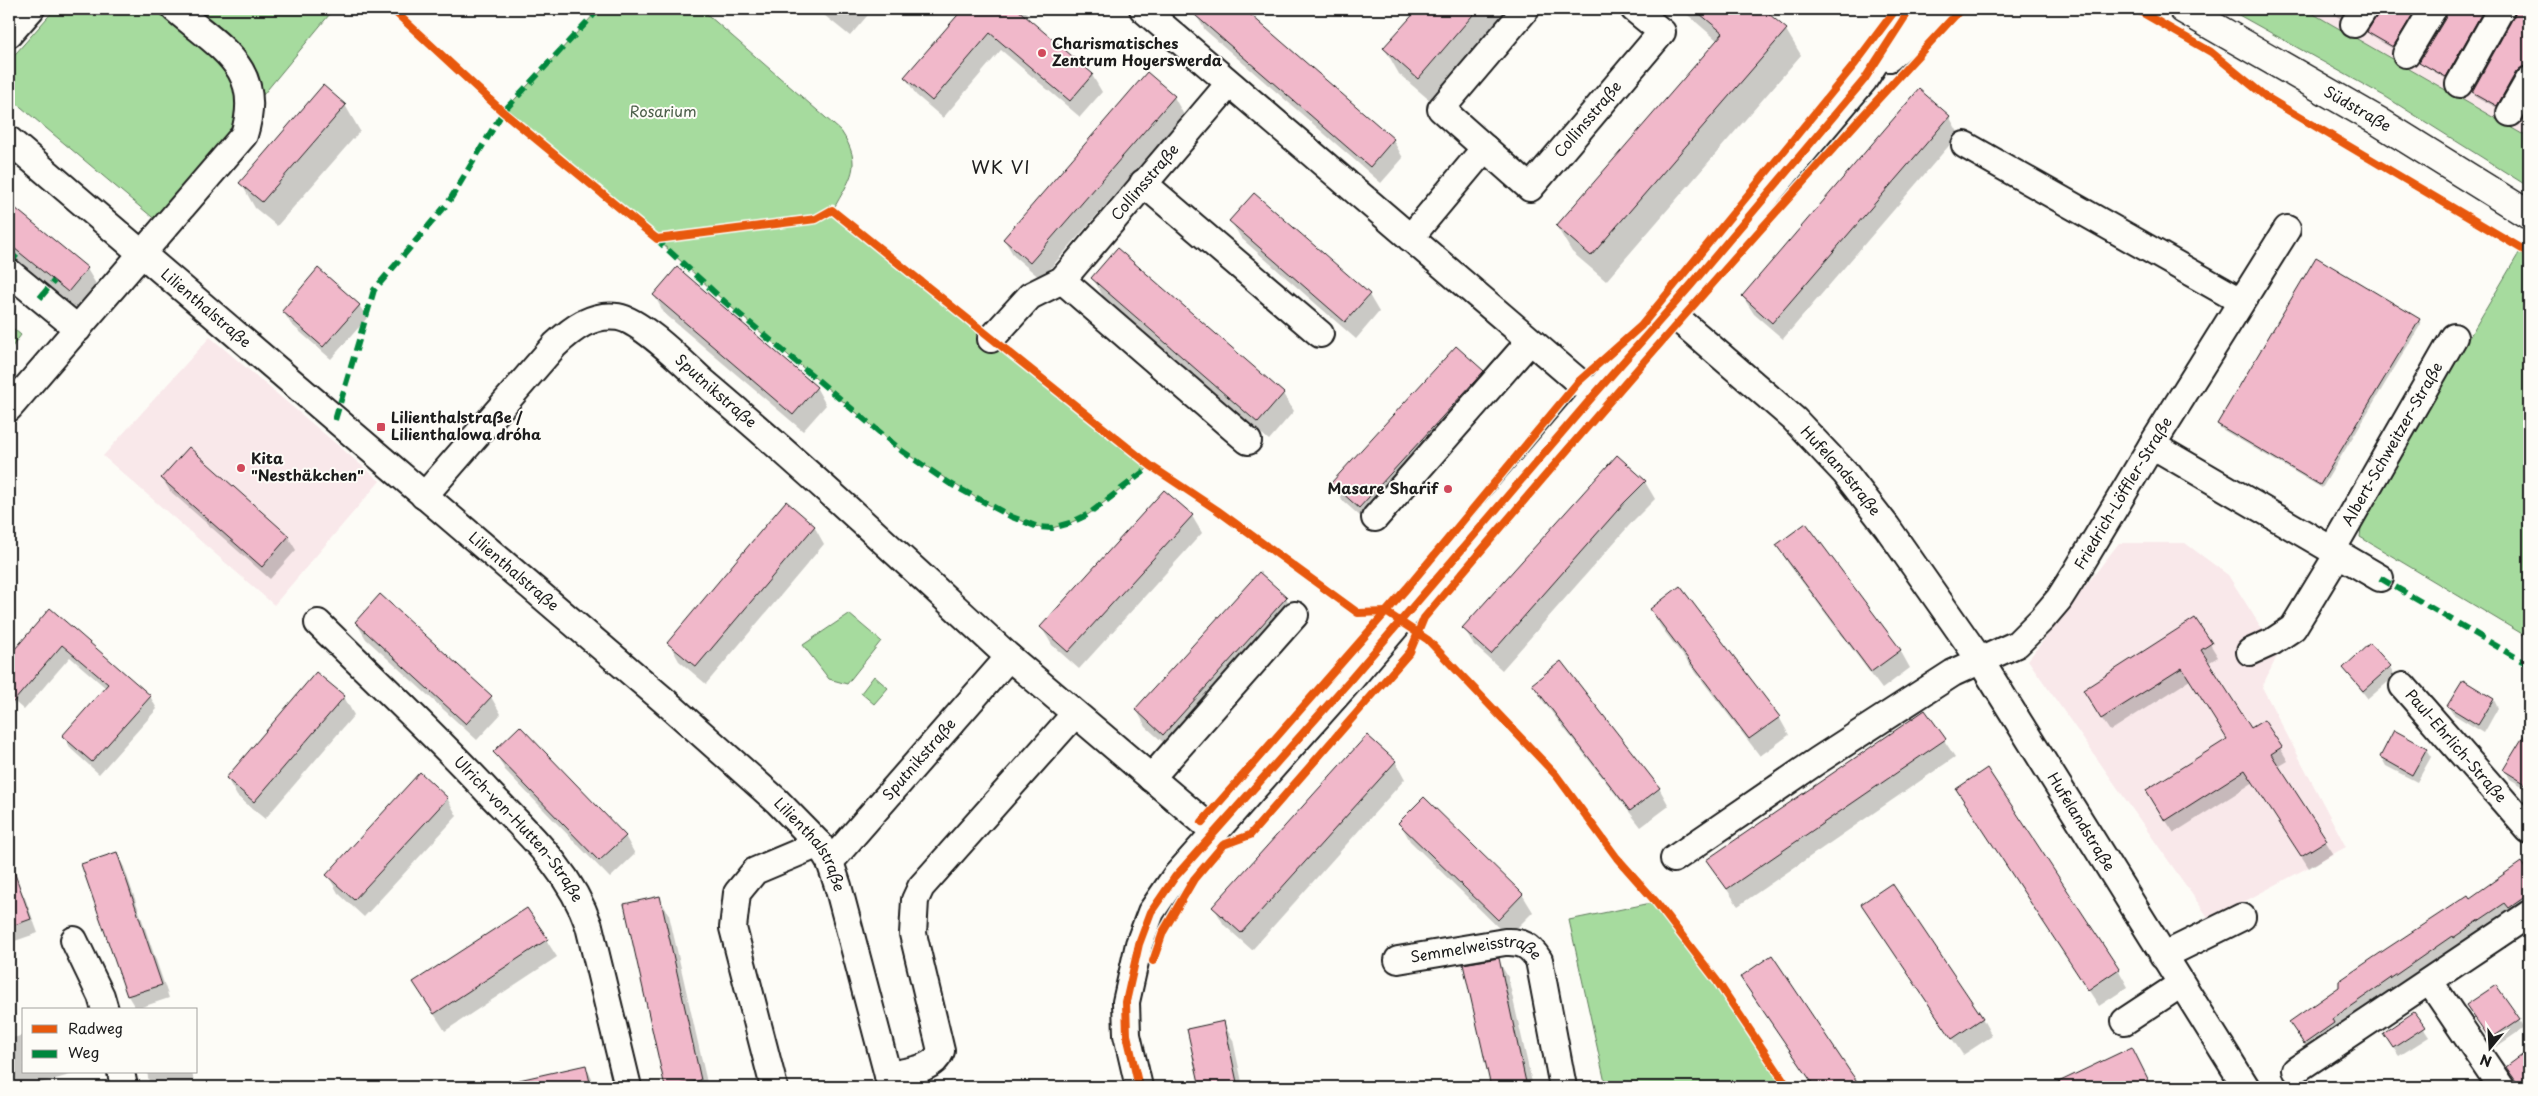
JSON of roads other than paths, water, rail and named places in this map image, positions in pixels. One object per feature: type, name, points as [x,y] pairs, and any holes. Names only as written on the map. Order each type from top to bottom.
[{"type":"main road","name":"Südstraße","points":[[2183,9],[2378,121],[2529,215]]},
{"type":"street","points":[[9,34],[31,9]]},
{"type":"street","points":[[9,408],[244,135],[250,112],[249,88],[243,74],[231,58],[175,9]]},
{"type":"street","points":[[1143,9],[1594,395]]},
{"type":"street","name":"Collinsstraße","points":[[1526,9],[1441,109],[1530,188],[1662,32],[1634,9]]},
{"type":"street","points":[[1139,1087],[1127,1035],[1126,1002],[1139,944],[1152,912],[1175,876],[1351,679],[1594,395],[1669,311],[1864,80],[1910,9]]},
{"type":"street","points":[[1864,80],[1930,21],[1940,9]]},
{"type":"street","points":[[2406,54],[2433,9]]},
{"type":"street","points":[[2459,84],[2502,9]]},
{"type":"street","points":[[2510,113],[2529,80]]},
{"type":"street","name":"Collinsstraße","points":[[991,339],[1030,296],[1062,280],[1229,84]]},
{"type":"street","name":"Lilienthalstraße","points":[[9,140],[666,703],[783,807],[824,853],[838,886],[890,1081]]},
{"type":"street","points":[[1964,145],[2241,301]]},
{"type":"street","points":[[1410,238],[1485,148]]},
{"type":"street","points":[[1143,183],[1320,334]]},
{"type":"street","name":"Friedrich-Löffler-Straße","points":[[1980,660],[2017,644],[2059,599],[2152,445],[2287,229]]},
{"type":"street","points":[[9,272],[78,329]]},
{"type":"street","points":[[1062,280],[1248,441]]},
{"type":"street","name":"Hufelandstraße","points":[[1669,311],[1794,419],[1845,473],[1886,527],[1980,660],[2246,1087]]},
{"type":"street","name":"Sputnikstraße","points":[[424,496],[571,329],[586,321],[618,317],[646,332],[786,452],[1009,657],[1215,832]]},
{"type":"street","name":"Albert-Schweitzer-Straße","points":[[2250,652],[2279,639],[2293,628],[2454,337]]},
{"type":"street","points":[[1375,518],[1530,341]]},
{"type":"street","points":[[2152,445],[2380,578]]},
{"type":"street","points":[[1151,778],[1295,615]]},
{"type":"street","name":"Ulrich-von-Hutten-Straße","points":[[318,623],[473,775],[541,847],[571,884],[582,905],[589,926],[628,1087]]},
{"type":"street","name":"Sputnikstraße","points":[[824,853],[1009,657]]},
{"type":"street","points":[[1674,859],[1953,672],[1980,660]]},
{"type":"street","name":"Paul-Ehrlich-Straße","points":[[2402,686],[2529,830]]},
{"type":"street","points":[[890,1081],[926,1067],[938,1060],[941,1051],[913,934],[915,900],[921,887],[1075,714]]},
{"type":"street","points":[[774,1087],[733,928],[738,893],[756,871],[824,853]]},
{"type":"street","points":[[2296,1070],[2529,914]]},
{"type":"street","points":[[2163,956],[2242,917]]},
{"type":"street","points":[[74,940],[101,996],[104,1008]]},
{"type":"street","name":"Semmelweisstraße","points":[[1398,960],[1505,942],[1518,941],[1532,948],[1539,960],[1562,1087]]},
{"type":"street","points":[[2430,982],[2501,1087]]},
{"type":"street","points":[[2124,1021],[2181,984]]},
{"type":"street","points":[[121,1074],[124,1087]]},
{"type":"place","name":"Charismatisches Zentrum Hoyerswerda","points":[[1042,53]]},
{"type":"place","name":"Lilienthalstraße / Lilienthalowa dróha","points":[[381,427]]},
{"type":"place","name":"Kita \"Nesthäkchen\"","points":[[241,468]]},
{"type":"place","name":"Masare Sharif","points":[[1448,489]]},
{"type":"district","name":"WK VI","points":[[1001,168]]},
{"type":"park label","name":"Rosarium","points":[[663,112]]}]
